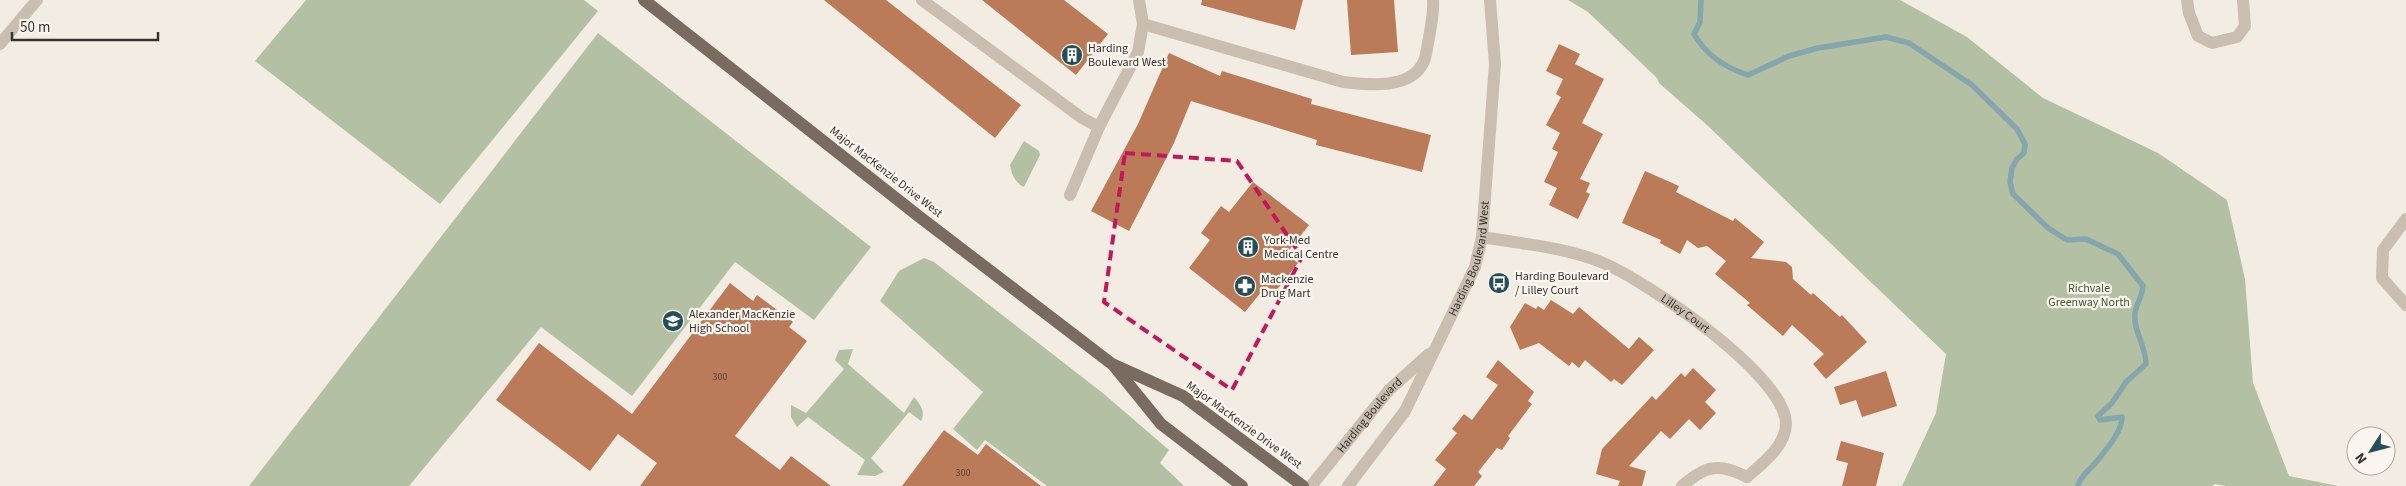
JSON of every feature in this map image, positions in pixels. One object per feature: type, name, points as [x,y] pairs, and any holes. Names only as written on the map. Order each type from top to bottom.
[{"type":"main road","name":"Major MacKenzie Drive West","points":[[644,0],[921,218],[1112,364],[1183,396],[1303,486]]},
{"type":"main road","name":"Major MacKenzie Drive West","points":[[1112,364],[1161,424],[1242,486]]},
{"type":"street","points":[[0,44],[37,0]]},
{"type":"street","points":[[922,0],[1082,118],[1100,126]]},
{"type":"street","points":[[1070,195],[1100,126],[1138,52],[1143,24],[1139,0]]},
{"type":"street","points":[[1143,24],[1343,82],[1363,84],[1390,83],[1410,76],[1418,70],[1424,61],[1434,12],[1433,0]]},
{"type":"street","name":"Harding Boulevard West","points":[[1348,486],[1405,411],[1475,268],[1482,237],[1495,64],[1490,0]]},
{"type":"street","points":[[2187,0],[2189,13],[2198,36],[2212,43],[2237,37],[2245,26],[2243,0]]},
{"type":"street","points":[[2406,219],[2383,250],[2382,278],[2406,304]]},
{"type":"street","name":"Lilley Court","points":[[1482,237],[1563,251],[1601,262],[1644,283],[1733,350],[1770,388],[1784,410],[1786,425],[1784,438],[1768,460],[1747,481],[1732,469],[1717,467],[1699,471],[1682,486]]},
{"type":"street","name":"Harding Boulevard","points":[[1312,486],[1389,390],[1435,349]]},
{"type":"highlighted area","points":[[1125,153],[1237,161],[1302,257],[1232,390],[1104,302]]},
{"type":"green space","points":[[306,0],[584,0],[598,11],[440,204],[255,61]]},
{"type":"green space","name":"Richvale Greenway North","points":[[1568,0],[1900,0],[1967,37],[2043,98],[2158,153],[2227,200],[2245,279],[2253,383],[2289,476],[2338,486],[2226,486],[2215,484],[2212,486],[1902,486],[1936,413],[1946,354],[1708,126],[1659,83],[1657,78],[1588,12]]},
{"type":"green space","points":[[598,33],[871,247],[814,320],[735,262],[632,396],[541,327],[409,486],[249,486]]},
{"type":"green space","points":[[1024,141],[1039,151],[1040,155],[1024,187],[1014,178],[1010,165]]},
{"type":"green space","points":[[924,258],[934,262],[1104,394],[1169,450],[1160,463],[1184,486],[1047,486],[985,440],[977,450],[953,429],[983,392],[880,301],[899,271]]},
{"type":"green space","points":[[853,349],[848,364],[904,413],[914,397],[923,411],[921,421],[909,412],[871,458],[884,472],[875,476],[857,475],[865,460],[808,417],[797,427],[791,417],[791,405],[806,413],[844,369],[835,360],[839,350]]},
{"type":"building","points":[[824,0],[886,0],[1021,105],[995,138]]},
{"type":"building","name":"Harding Boulevard West","points":[[982,0],[1064,0],[1108,34],[1076,75]]},
{"type":"building","points":[[1202,0],[1303,0],[1295,30],[1201,5]]},
{"type":"building","points":[[1347,0],[1394,0],[1398,52],[1351,55]]},
{"type":"building","points":[[1559,44],[1580,54],[1575,64],[1604,79],[1582,123],[1603,134],[1580,179],[1590,183],[1586,192],[1590,194],[1578,219],[1549,205],[1557,188],[1544,182],[1558,152],[1552,149],[1560,133],[1546,125],[1561,97],[1556,94],[1563,79],[1546,71]]},
{"type":"building","points":[[1169,53],[1220,76],[1222,71],[1312,99],[1311,104],[1431,135],[1422,172],[1316,145],[1317,140],[1191,101],[1174,143],[1129,231],[1091,211],[1138,124]]},
{"type":"building","points":[[1645,171],[1679,186],[1676,192],[1733,221],[1735,218],[1764,242],[1751,258],[1786,262],[1792,267],[1793,279],[1811,295],[1813,293],[1840,317],[1842,315],[1867,342],[1826,379],[1813,364],[1824,354],[1792,325],[1783,336],[1747,305],[1750,303],[1715,274],[1726,261],[1707,246],[1698,248],[1687,240],[1680,254],[1660,243],[1661,240],[1622,223]]},
{"type":"building","name":"York-Med Medical Centre","points":[[1253,182],[1309,225],[1286,254],[1298,263],[1275,292],[1266,286],[1245,312],[1189,268],[1210,240],[1201,233],[1221,206],[1229,212]]},
{"type":"building","points":[[730,283],[753,301],[757,295],[793,322],[789,327],[807,341],[735,436],[780,470],[791,456],[831,486],[640,486],[657,463],[618,434],[590,471],[496,400],[539,343],[632,414]]},
{"type":"building","points":[[1551,300],[1573,314],[1579,307],[1629,349],[1639,337],[1654,350],[1622,385],[1614,379],[1611,382],[1585,360],[1579,368],[1572,362],[1569,366],[1539,343],[1520,350],[1510,327],[1525,303],[1536,309],[1538,306],[1544,310]]},
{"type":"building","points":[[1498,360],[1534,392],[1528,401],[1532,404],[1508,436],[1510,438],[1502,450],[1497,448],[1478,472],[1482,476],[1474,486],[1433,486],[1446,469],[1435,460],[1457,433],[1452,429],[1464,414],[1472,420],[1498,385],[1486,377]]},
{"type":"building","points":[[1693,368],[1716,390],[1705,402],[1716,413],[1700,430],[1689,419],[1670,439],[1661,431],[1629,466],[1646,471],[1642,486],[1618,486],[1620,481],[1596,474],[1602,449],[1652,396],[1656,400],[1681,373],[1685,377]]},
{"type":"building","points":[[1886,371],[1897,406],[1862,417],[1856,400],[1840,405],[1834,387]]},
{"type":"building","points":[[944,430],[978,455],[986,444],[1041,486],[902,486]]},
{"type":"building","points":[[1841,441],[1884,453],[1876,486],[1842,486],[1848,463],[1836,460]]},
{"type":"waterway","points":[[1701,0],[1700,22],[1694,34],[1699,42],[1717,60],[1732,69],[1748,75],[1789,56],[1818,48],[1886,37],[1909,43],[1972,85],[2017,129],[2025,144],[2024,153],[2017,159],[2012,168],[2010,182],[2013,194],[2048,228],[2067,240],[2086,239],[2118,254],[2143,286],[2135,320],[2146,364],[2126,382],[2112,403],[2098,416],[2100,420],[2122,417],[2121,423],[2113,441],[2083,476],[2078,486]]},
{"type":"place","name":"Harding Boulevard West","points":[[1072,55]]},
{"type":"place","name":"York-Med Medical Centre","points":[[1248,247]]},
{"type":"place","name":"Harding Boulevard / Lilley Court","points":[[1499,283]]},
{"type":"place","name":"Mackenzie Drug Mart","points":[[1245,286]]},
{"type":"place","name":"Alexander MacKenzie High School","points":[[673,321]]}]
